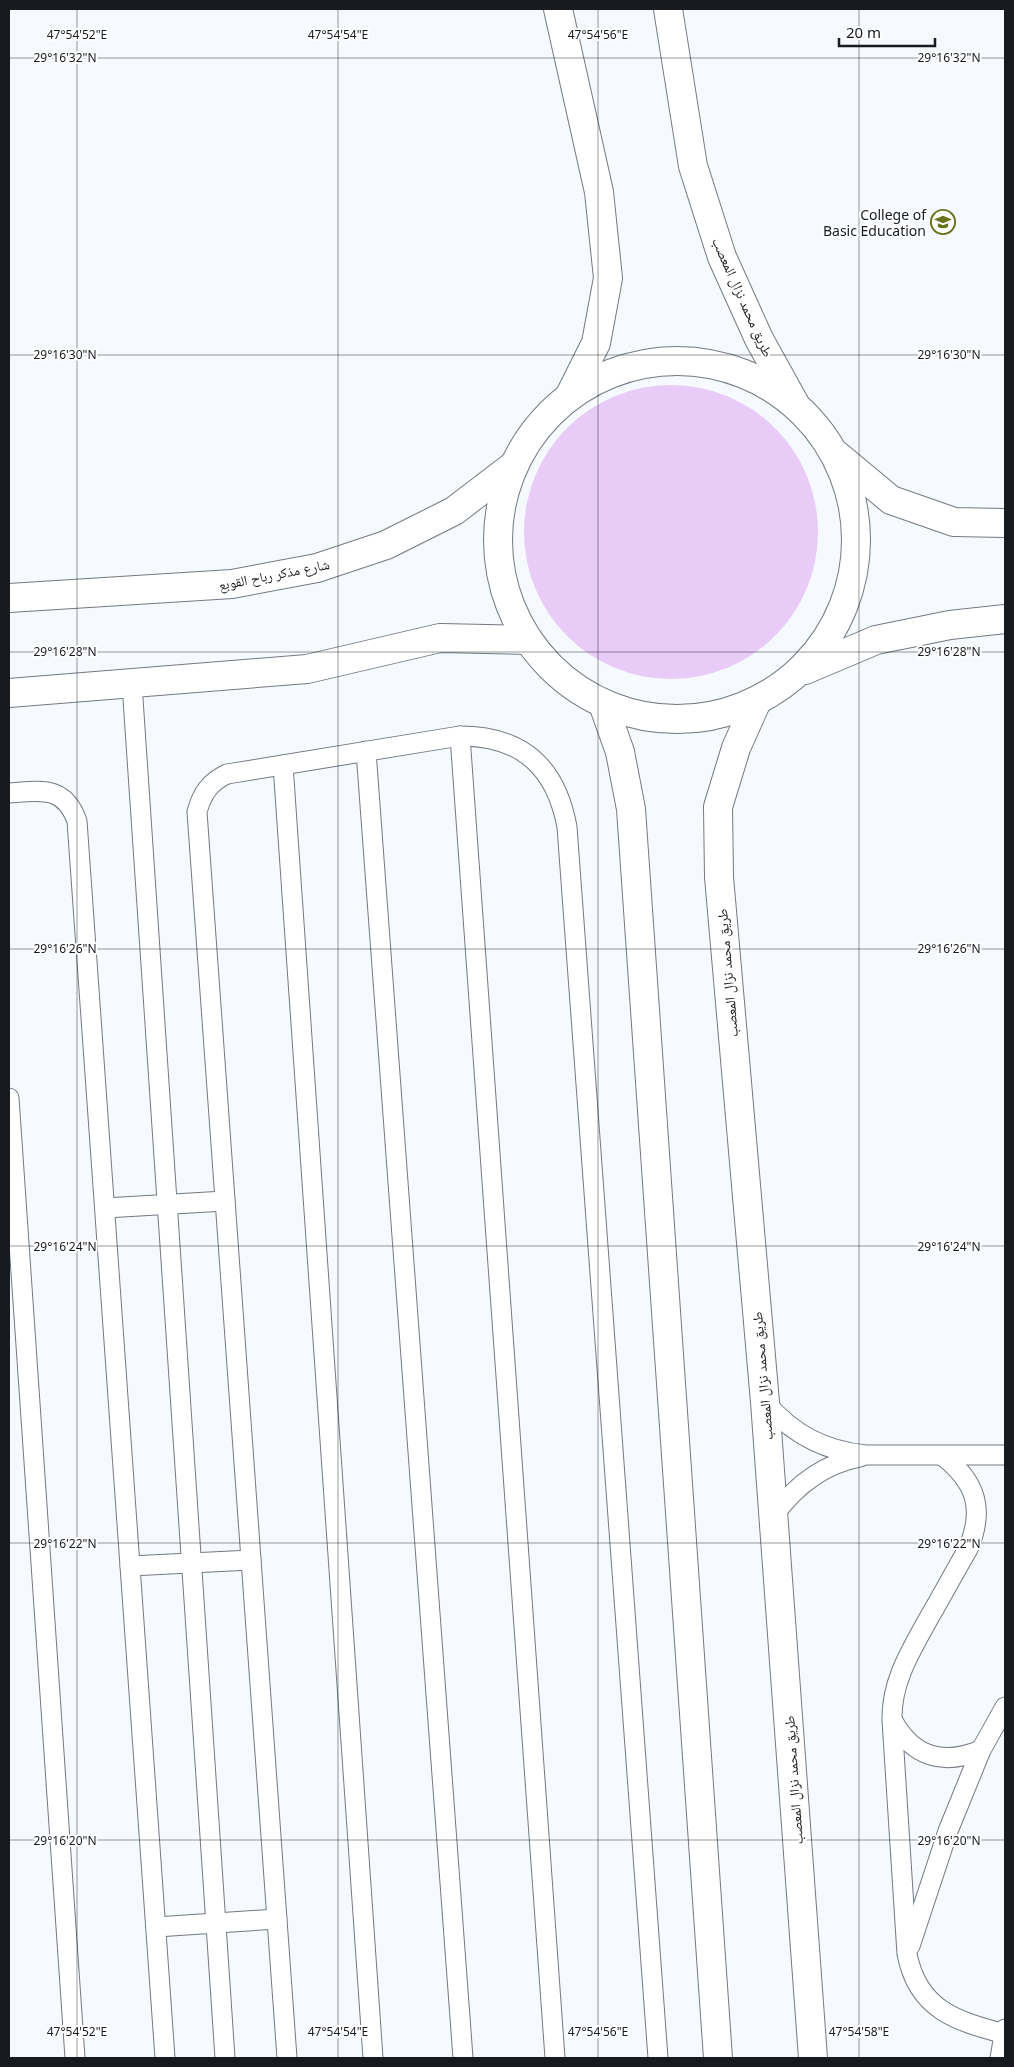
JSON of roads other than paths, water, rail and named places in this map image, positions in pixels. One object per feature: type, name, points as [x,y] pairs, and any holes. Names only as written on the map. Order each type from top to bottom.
[{"type":"street","points":[[558,9],[599,192],[608,278],[596,343],[570,396]]},
{"type":"street","name":"طريق محمد نزال المعصب","points":[[668,9],[693,166],[722,257],[759,339],[796,405]]},
{"type":"street","points":[[1005,523],[954,522],[892,500],[835,453],[796,405],[744,374],[685,361],[625,368],[570,396],[537,427],[513,466],[498,525],[503,585],[528,640],[561,677],[603,704],[654,718],[707,717],[757,701],[799,673],[876,640],[950,626],[1005,619]]},
{"type":"street","points":[[799,673],[830,636],[850,593],[858,545],[852,498],[835,453]]},
{"type":"street","name":"شارع مذكر رباح القوبع","points":[[9,598],[232,584],[317,568],[386,545],[454,511],[513,466]]},
{"type":"street","points":[[9,693],[307,669],[440,638],[528,640]]},
{"type":"street","name":"طريق محمد نزال المعصب","points":[[757,701],[736,748],[718,807],[719,877],[765,1402],[814,2058]]},
{"type":"street","points":[[603,704],[620,752],[631,809],[718,2058]]},
{"type":"lane","points":[[132,684],[225,2058]]},
{"type":"lane","points":[[460,736],[555,2058]]},
{"type":"lane","points":[[287,2058],[197,812],[200,799],[207,789],[216,780],[228,774],[460,736],[482,736],[504,742],[524,752],[541,767],[554,784],[563,805],[566,827],[658,2058]]},
{"type":"lane","points":[[366,751],[463,2058]]},
{"type":"lane","points":[[283,764],[372,2058]]},
{"type":"lane","points":[[9,793],[45,791],[56,794],[70,805],[77,821],[166,2058]]},
{"type":"lane","points":[[9,1098],[75,2058]]},
{"type":"lane","points":[[105,1208],[225,1201]]},
{"type":"lane","points":[[765,1402],[792,1430],[809,1440],[846,1453],[866,1456],[1005,1455]]},
{"type":"lane","points":[[774,1515],[785,1500],[813,1475],[847,1459],[866,1456]]},
{"type":"lane","points":[[943,1456],[957,1467],[968,1481],[975,1497],[977,1514],[975,1532],[900,1674],[893,1697],[892,1720],[907,1954],[915,1982],[923,1995],[933,2005],[945,2014],[965,2022],[1005,2032],[1000,2058]]},
{"type":"lane","points":[[130,1566],[251,1560]]},
{"type":"lane","points":[[907,1954],[948,1831],[980,1750],[1005,1707]]},
{"type":"lane","points":[[892,1720],[901,1735],[914,1748],[930,1756],[947,1759],[964,1757],[980,1750]]},
{"type":"lane","points":[[156,1927],[277,1919]]},
{"type":"place","name":"College of Basic Education","points":[[943,222]]}]
